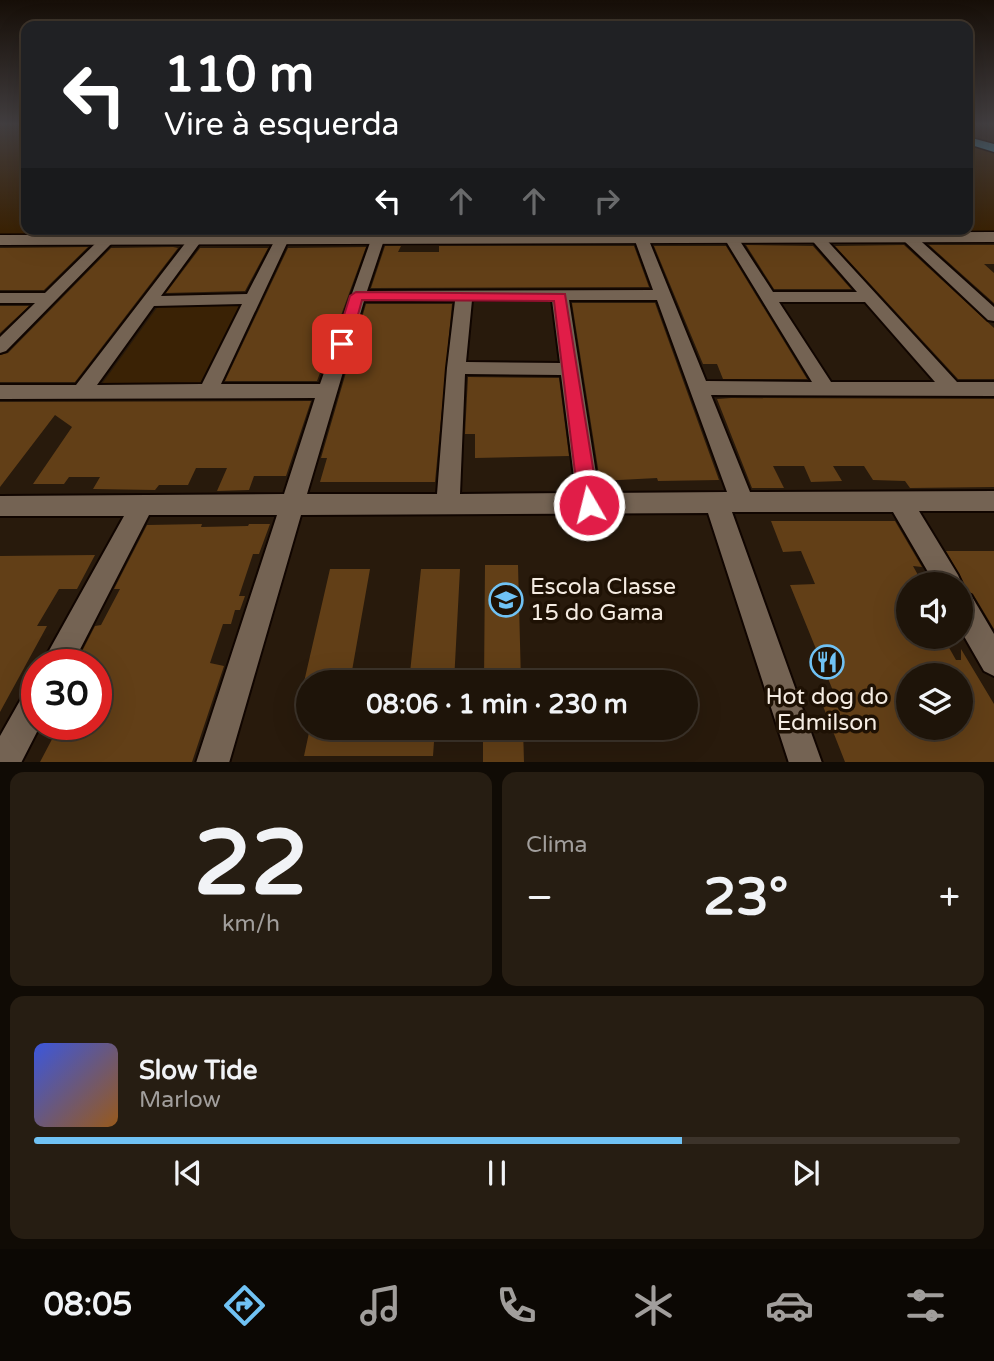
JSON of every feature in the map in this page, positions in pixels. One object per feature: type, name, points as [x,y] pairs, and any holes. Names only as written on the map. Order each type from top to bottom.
[{"type":"street","points":[[652,235],[663,295],[701,388],[730,503],[806,762]]},
{"type":"street","points":[[0,240],[377,240],[652,235],[731,238],[994,237]]},
{"type":"street","points":[[816,237],[953,390]]},
{"type":"street","points":[[908,237],[994,316]]},
{"type":"street","points":[[731,238],[826,389]]},
{"type":"street","points":[[209,389],[282,239]]},
{"type":"street","points":[[0,347],[107,240]]},
{"type":"street","points":[[81,392],[152,301],[195,240]]},
{"type":"street","points":[[212,762],[356,296],[377,240]]},
{"type":"street","points":[[356,296],[663,295]]},
{"type":"street","points":[[972,295],[994,295]]},
{"type":"street","points":[[449,504],[456,368],[464,297]]},
{"type":"street","points":[[560,297],[589,505]]},
{"type":"street","points":[[768,297],[870,297]]},
{"type":"street","points":[[0,298],[50,298]]},
{"type":"street","points":[[152,301],[254,299]]},
{"type":"street","points":[[456,368],[571,369]]},
{"type":"street","points":[[701,388],[994,389]]},
{"type":"street","points":[[0,392],[209,389],[328,391]]},
{"type":"street","points":[[0,506],[994,501]]},
{"type":"street","points":[[900,502],[942,572]]},
{"type":"street","points":[[65,649],[143,504]]},
{"type":"street","points":[[973,625],[994,661]]},
{"type":"street","points":[[7,745],[21,724]]},
{"type":"shaded area","points":[[0,160],[21,160],[21,235],[663,235],[0,237]]},
{"type":"shaded area","points":[[973,160],[994,160],[994,234],[973,234]]},
{"type":"shaded area","points":[[248,304],[207,385],[99,388],[159,305]]},
{"type":"building","points":[[746,245],[813,246],[851,289],[774,289]]},
{"type":"building","points":[[904,245],[994,328],[994,379],[958,379],[835,246]]},
{"type":"building","points":[[929,245],[994,245],[994,264],[984,264],[994,273],[994,303]]},
{"type":"building","points":[[385,246],[401,246],[398,252],[439,252],[439,246],[634,246],[649,287],[371,288]]},
{"type":"building","points":[[654,246],[726,246],[807,379],[723,379],[717,364],[703,364]]},
{"type":"building","points":[[88,247],[44,290],[0,290],[0,248]]},
{"type":"building","points":[[366,247],[317,381],[225,381],[288,248]]},
{"type":"building","points":[[111,248],[178,248],[75,382],[0,382],[0,355],[8,353]]},
{"type":"building","points":[[200,248],[268,248],[245,291],[166,293]]},
{"type":"building","points":[[572,303],[655,303],[719,480],[658,481],[657,478],[600,481]]},
{"type":"building","points":[[366,304],[452,304],[435,482],[320,482],[327,458],[321,458]]},
{"type":"building","points":[[0,306],[29,306],[0,333]]},
{"type":"building","points":[[468,377],[559,378],[569,456],[475,458],[475,434],[465,434]]},
{"type":"building","points":[[717,399],[994,399],[994,487],[910,488],[905,481],[873,480],[864,466],[833,466],[842,481],[811,482],[804,466],[773,466],[784,488],[752,488]]},
{"type":"building","points":[[311,401],[286,476],[254,476],[249,490],[217,491],[227,468],[196,468],[188,485],[159,485],[155,490],[93,489],[100,477],[69,477],[64,484],[33,484],[72,427],[55,415],[0,487],[0,402]]},
{"type":"building","points":[[771,521],[895,521],[922,567],[913,566],[916,572],[896,572],[896,649],[950,649],[956,660],[961,660],[961,649],[969,663],[896,663],[896,740],[973,740],[973,669],[994,704],[994,762],[845,762],[823,706],[840,708],[790,585],[815,584],[801,551],[783,552]]},
{"type":"building","points":[[202,524],[201,527],[270,524],[259,554],[253,554],[239,596],[245,596],[240,610],[235,610],[231,624],[223,624],[210,663],[224,666],[192,762],[40,762],[52,740],[112,740],[112,649],[83,649],[95,626],[101,625],[120,589],[114,589],[147,525]]},
{"type":"building","points":[[946,551],[994,551],[994,629],[973,594],[973,572],[958,572]]},
{"type":"building","points":[[95,555],[77,589],[59,589],[37,626],[47,626],[34,649],[21,649],[21,674],[0,712],[0,556]]},
{"type":"building","points":[[485,565],[518,565],[521,670],[484,670]]},
{"type":"building","points":[[330,569],[370,569],[352,670],[307,670]]},
{"type":"building","points":[[421,569],[460,569],[455,670],[410,670]]},
{"type":"building","points":[[307,740],[434,740],[433,756],[304,756]]},
{"type":"building","points":[[483,740],[523,740],[524,762],[483,762]]},
{"type":"place","name":"Escola Classe 15 do Gama","points":[[506,600]]},
{"type":"place","name":"Hot dog do Edmilson","points":[[827,662]]},
{"type":"route","points":[[342,344],[356,296],[560,297],[589,505]]}]
